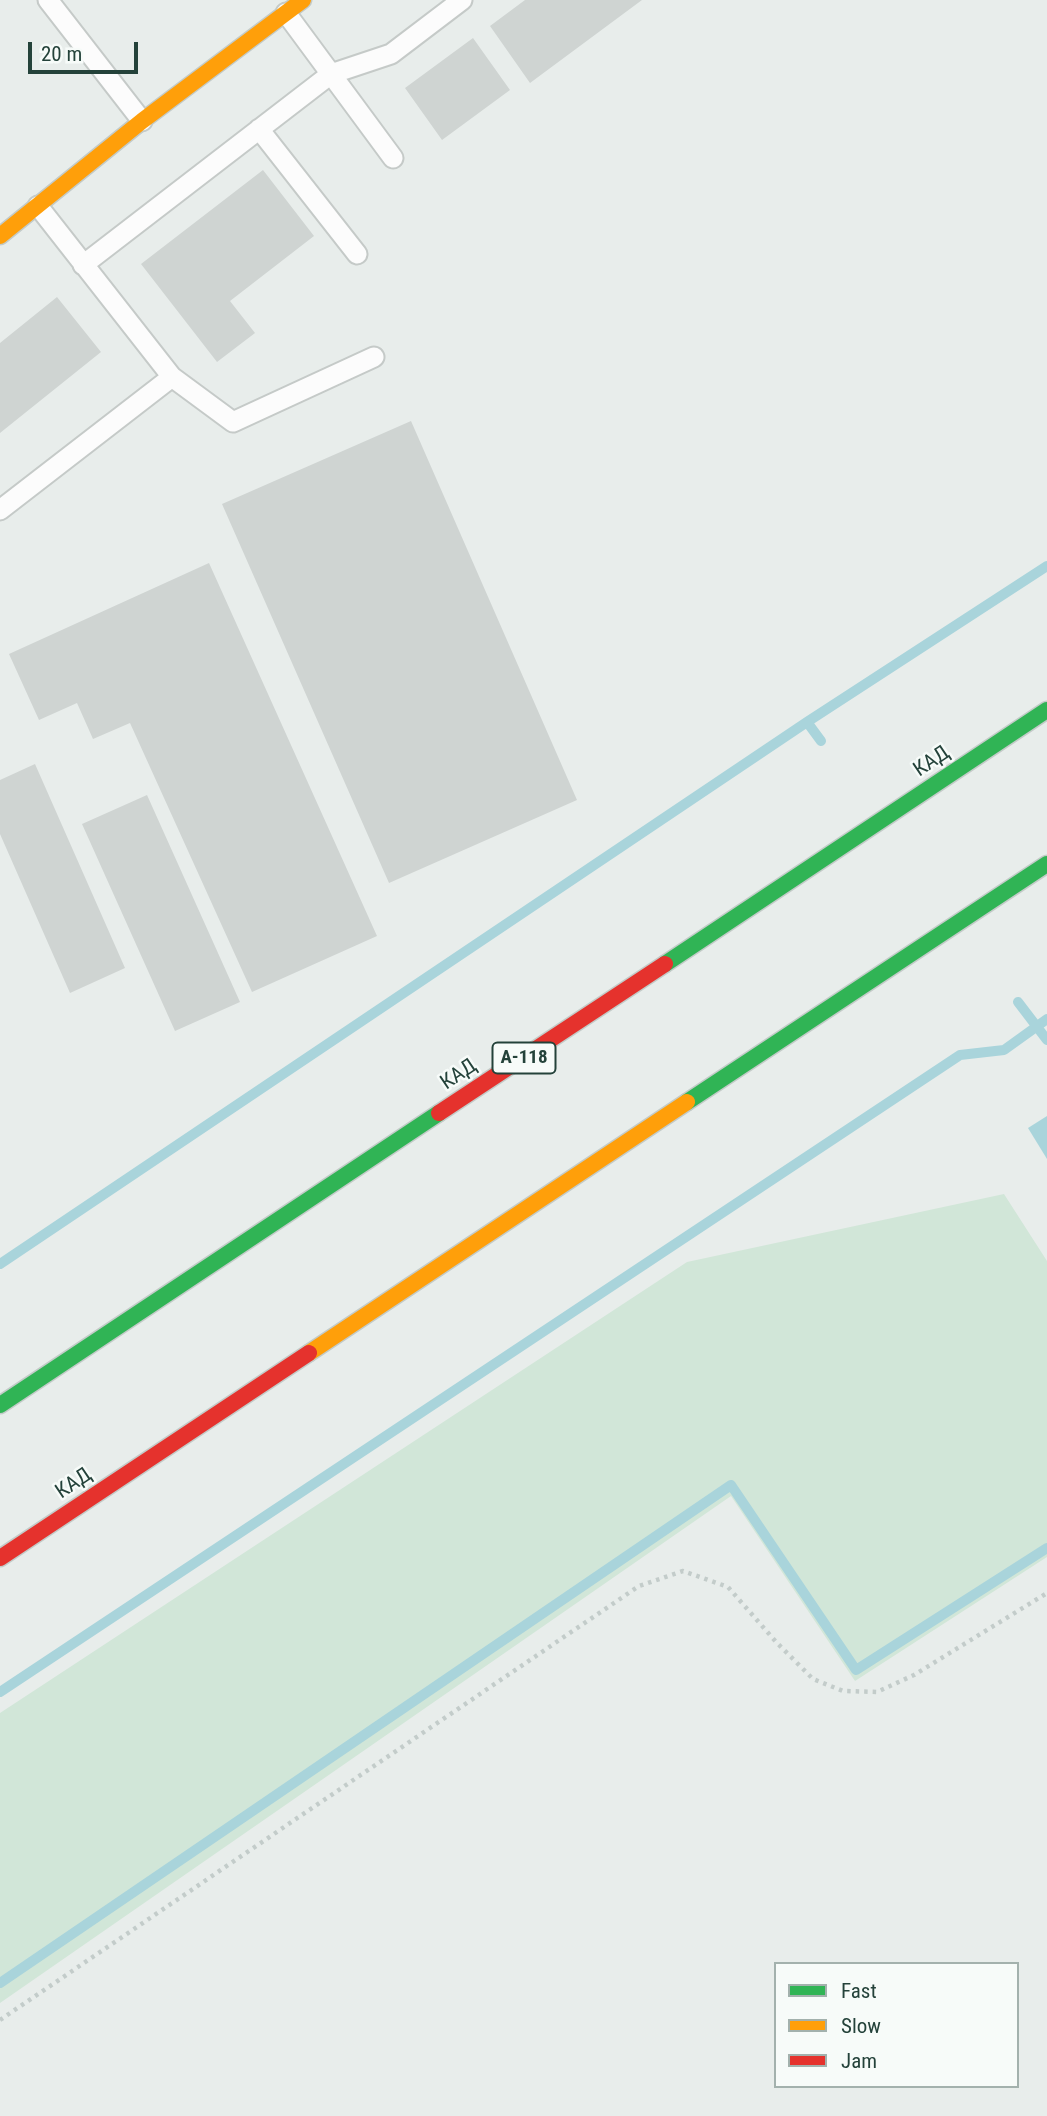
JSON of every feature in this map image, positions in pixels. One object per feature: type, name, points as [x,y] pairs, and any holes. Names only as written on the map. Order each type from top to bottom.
[{"type":"main road","points":[[0,236],[142,121],[303,0]]},
{"type":"main road","name":"КАД","points":[[0,1405],[1047,710]]},
{"type":"main road","name":"КАД","points":[[0,1558],[1047,864]]},
{"type":"lane","points":[[48,0],[142,121]]},
{"type":"lane","points":[[83,265],[331,74],[391,54],[462,0]]},
{"type":"lane","points":[[286,13],[393,158]]},
{"type":"lane","points":[[259,129],[357,254]]},
{"type":"lane","points":[[38,206],[172,377],[233,422],[374,357]]},
{"type":"lane","points":[[0,510],[172,377]]},
{"type":"path","points":[[0,2020],[639,1586],[683,1572],[728,1587],[813,1679],[843,1691],[877,1692],[914,1675],[1047,1593]]},
{"type":"green space","points":[[1004,1194],[1047,1261],[1047,1557],[855,1681],[731,1496],[0,2003],[0,1713],[687,1262]]},
{"type":"water","points":[[1047,1116],[1047,1159],[1028,1128]]},
{"type":"building","points":[[525,0],[642,0],[530,83],[490,26]]},
{"type":"building","points":[[473,38],[510,90],[442,140],[405,88]]},
{"type":"building","points":[[263,170],[314,236],[230,301],[255,333],[217,362],[141,264]]},
{"type":"building","points":[[57,297],[101,352],[0,433],[0,343]]},
{"type":"building","points":[[411,421],[577,800],[389,883],[222,504]]},
{"type":"building","points":[[209,563],[377,936],[252,992],[130,723],[93,739],[77,703],[39,720],[9,654]]},
{"type":"building","points":[[35,764],[125,968],[70,993],[0,834],[0,780]]},
{"type":"building","points":[[147,795],[240,1002],[175,1031],[82,824]]},
{"type":"waterway","points":[[0,1264],[807,722],[1047,566]]},
{"type":"waterway","points":[[807,722],[821,741]]},
{"type":"waterway","points":[[1018,1002],[1047,1040]]},
{"type":"waterway","points":[[0,1692],[960,1055],[1004,1050],[1047,1019]]},
{"type":"waterway","points":[[0,1983],[731,1485],[856,1670],[1047,1548]]},
{"type":"traffic: fast","points":[[665,964],[1047,710]]},
{"type":"traffic: fast","points":[[687,1102],[1047,864]]},
{"type":"traffic: fast","points":[[0,1405],[439,1113]]},
{"type":"traffic: slow","points":[[0,236],[142,121],[303,0]]},
{"type":"traffic: slow","points":[[309,1353],[687,1102]]},
{"type":"traffic: jam","points":[[439,1113],[665,964]]},
{"type":"traffic: jam","points":[[0,1558],[309,1353]]}]
